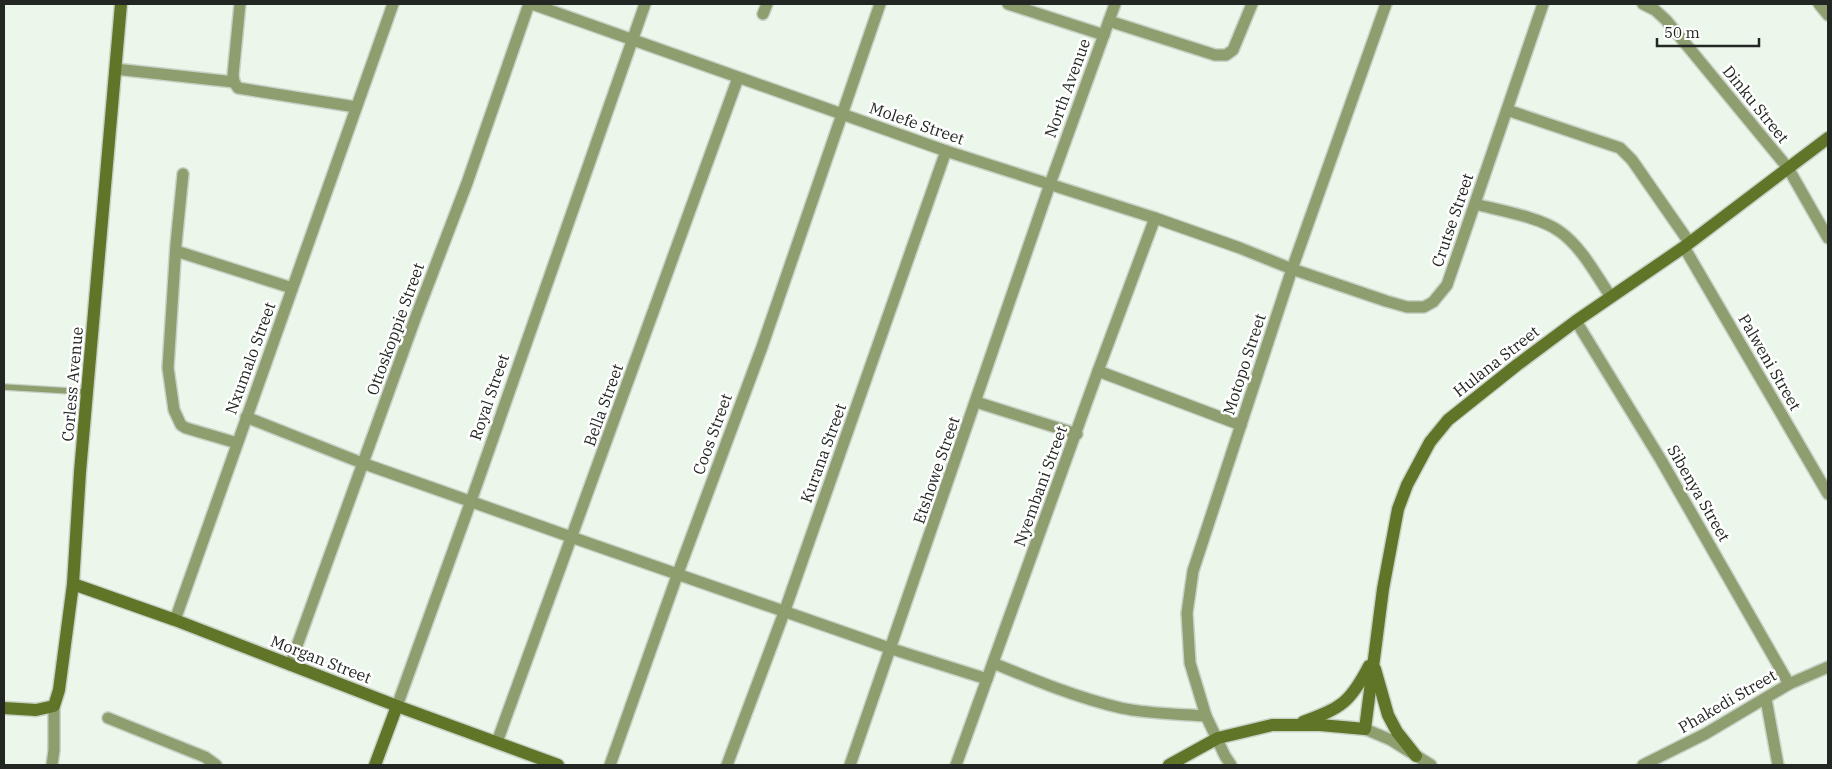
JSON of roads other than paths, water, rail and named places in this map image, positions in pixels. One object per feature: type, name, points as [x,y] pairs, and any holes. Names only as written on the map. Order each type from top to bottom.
[{"type":"street","name":"Corless Avenue","points":[[52,765],[54,706],[59,690],[73,584],[87,392],[121,4]]},
{"type":"street","points":[[240,4],[233,75],[234,82],[238,88],[356,107]]},
{"type":"street","name":"Nxumalo Street","points":[[175,620],[393,4]]},
{"type":"street","name":"Molefe Street","points":[[531,4],[946,151],[1156,218],[1292,269]]},
{"type":"street","name":"Ottoskoppie Street","points":[[290,664],[362,462],[467,183],[531,4]]},
{"type":"street","name":"Royal Street","points":[[375,765],[471,501],[645,4]]},
{"type":"street","name":"Coos Street","points":[[610,765],[678,573],[762,347],[880,4]]},
{"type":"street","points":[[1008,4],[1104,35]]},
{"type":"street","name":"North Avenue","points":[[1050,184],[1115,4]]},
{"type":"street","points":[[1109,21],[1214,54],[1226,55],[1233,50],[1252,4]]},
{"type":"street","name":"Motopo Street","points":[[1232,765],[1225,756],[1206,716],[1190,663],[1187,625],[1188,601],[1195,563],[1292,269],[1386,4]]},
{"type":"street","name":"Crutse Street","points":[[1292,269],[1407,307],[1424,307],[1433,302],[1447,285],[1543,4]]},
{"type":"street","name":"Dinku Street","points":[[1643,4],[1666,20],[1788,168],[1828,238]]},
{"type":"street","points":[[1819,4],[1828,15]]},
{"type":"street","points":[[115,69],[234,82]]},
{"type":"street","name":"Bella Street","points":[[497,742],[738,78]]},
{"type":"street","name":"Palweni Street","points":[[1507,110],[1620,148],[1632,160],[1686,245],[1828,494]]},
{"type":"street","name":"Hulana Street","points":[[1365,729],[1383,589],[1398,509],[1407,485],[1430,442],[1448,420],[1462,408],[1576,321],[1686,245],[1828,138]]},
{"type":"street","name":"Kurana Street","points":[[726,765],[785,610],[946,151]]},
{"type":"street","points":[[183,174],[168,368],[174,410],[181,425],[186,428],[237,443]]},
{"type":"street","name":"Etshowe Street","points":[[850,765],[892,649],[1050,184]]},
{"type":"street","points":[[1475,204],[1538,221],[1557,229],[1579,252],[1611,297]]},
{"type":"street","name":"Nyembani Street","points":[[956,765],[1077,434],[1098,371],[1156,218]]},
{"type":"street","points":[[176,251],[292,288]]},
{"type":"street","name":"Sibenya Street","points":[[1576,321],[1670,477],[1789,684]]},
{"type":"street","points":[[1098,371],[1241,426]]},
{"type":"street","points":[[976,402],[1077,434]]},
{"type":"street","points":[[246,417],[362,462],[572,537],[892,649],[987,679]]},
{"type":"street","name":"Morgan Street","points":[[73,584],[175,620],[397,706],[558,765]]},
{"type":"street","points":[[1298,724],[1335,710],[1344,704],[1357,688],[1373,660]]},
{"type":"street","points":[[1373,660],[1388,715],[1397,732],[1416,756]]},
{"type":"street","points":[[993,663],[1028,678],[1121,708],[1144,712],[1206,716]]},
{"type":"street","name":"Phakedi Street","points":[[1643,765],[1705,734],[1789,684],[1828,667]]},
{"type":"street","points":[[1766,699],[1778,765]]},
{"type":"street","points":[[4,708],[36,710],[54,706]]},
{"type":"street","points":[[108,718],[205,757],[216,765]]},
{"type":"street","points":[[1169,765],[1218,738],[1272,725],[1298,724],[1365,729],[1391,740],[1431,765]]},
{"type":"lane","points":[[4,386],[87,392]]}]
